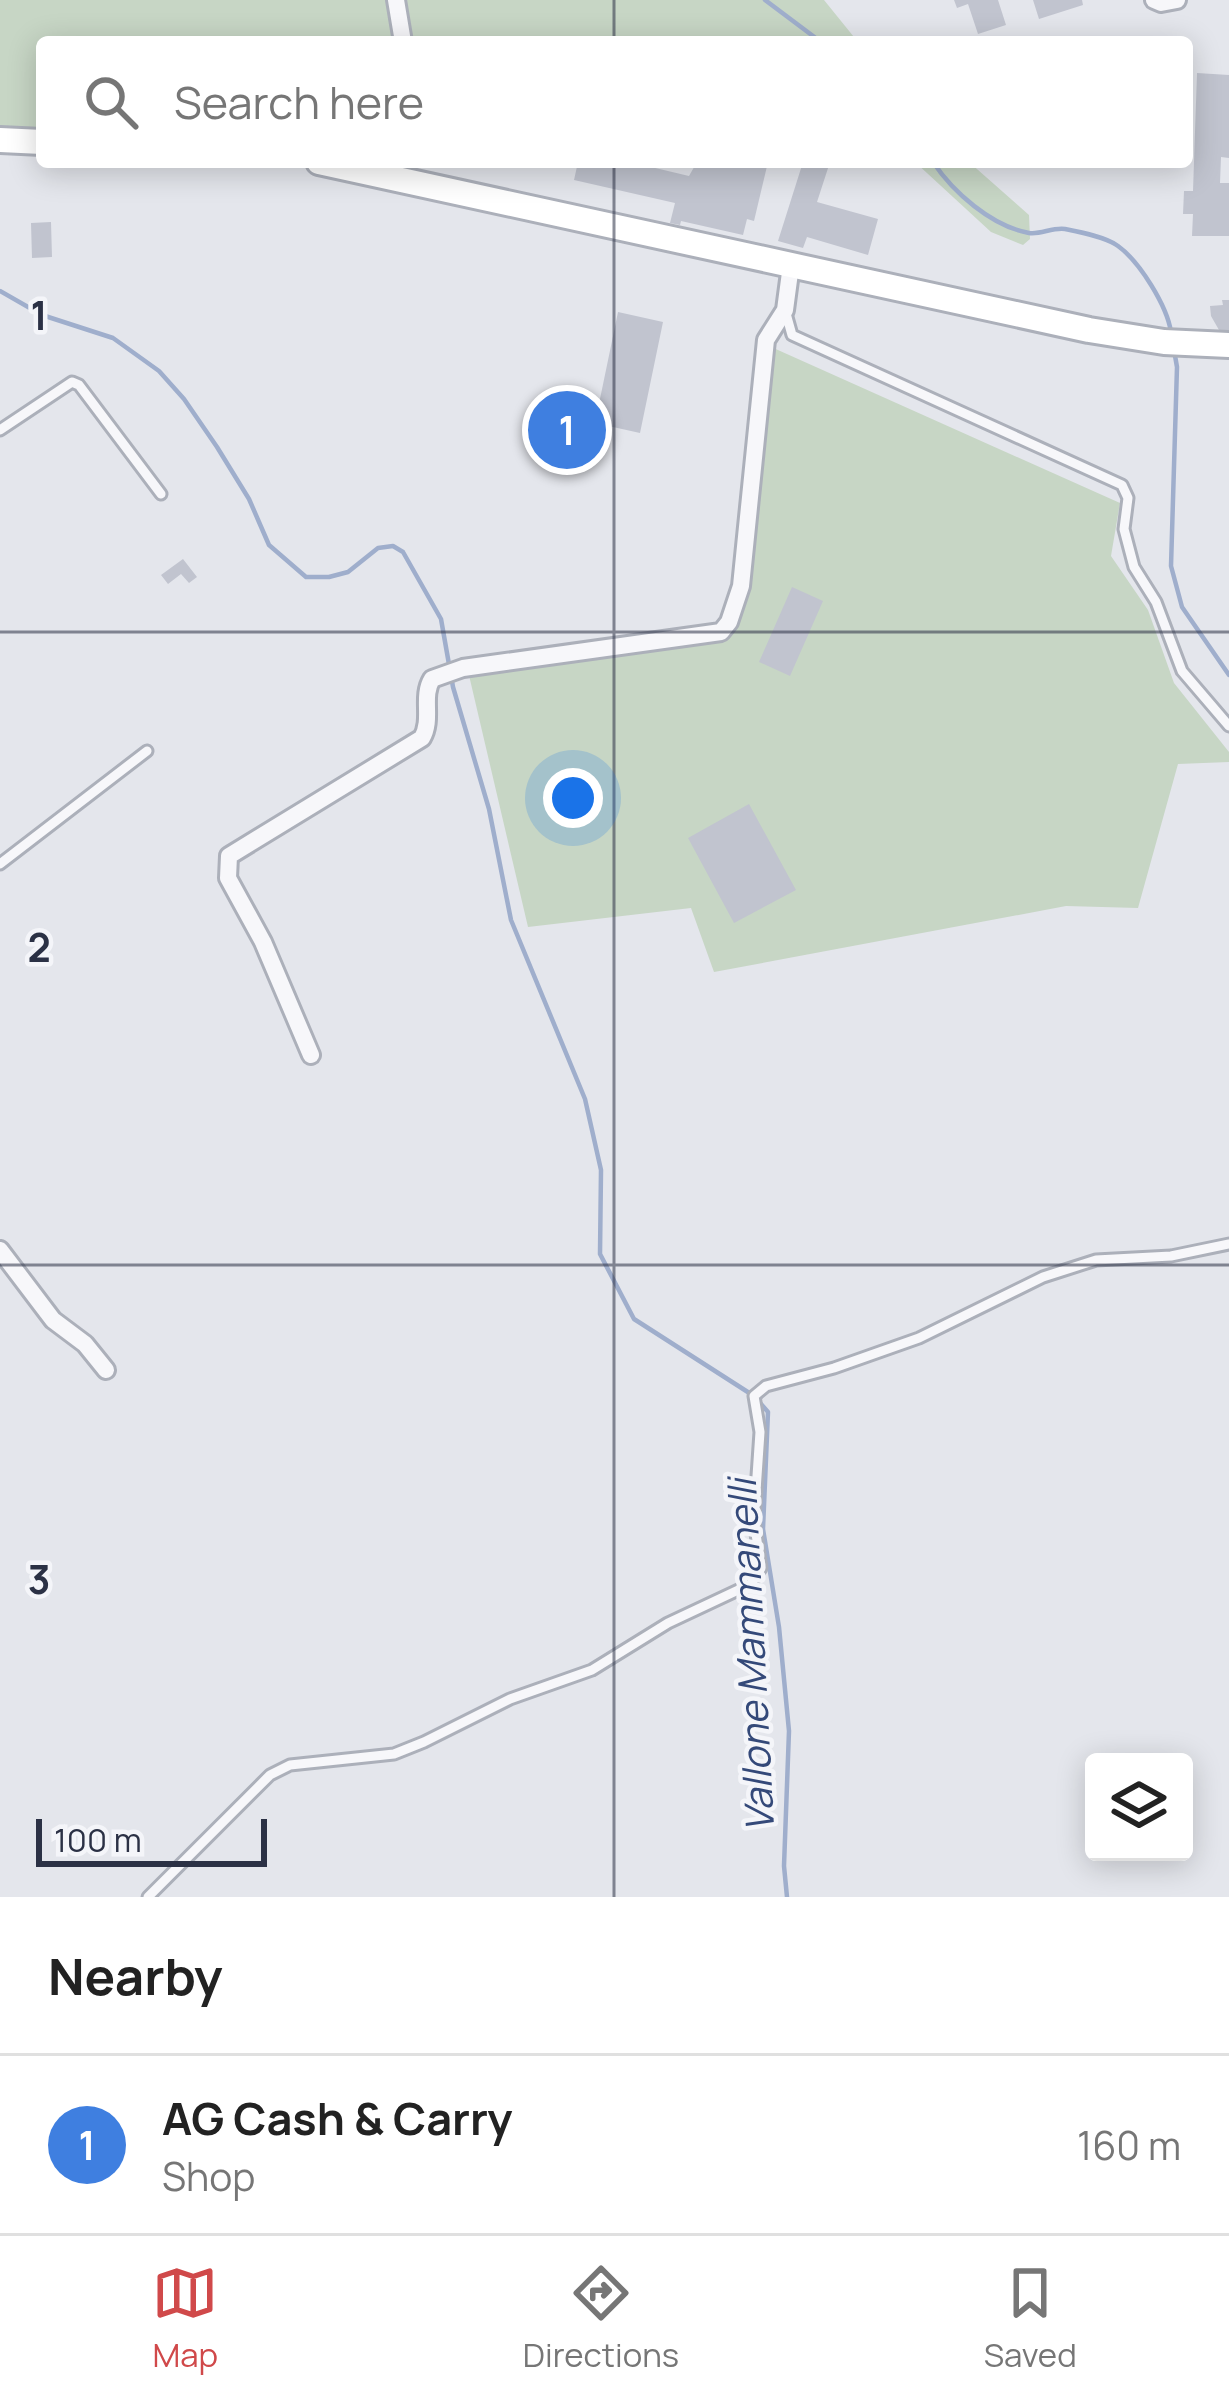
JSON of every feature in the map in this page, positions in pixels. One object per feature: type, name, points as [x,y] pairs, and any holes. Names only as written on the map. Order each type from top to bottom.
[{"type":"main road","points":[[0,140],[36,142]]},
{"type":"main road","points":[[402,170],[791,265],[1089,330],[1229,345]]},
{"type":"street","points":[[396,0],[402,36]]},
{"type":"street","points":[[1154,0],[1161,4],[1177,0]]},
{"type":"street","points":[[311,1055],[263,942],[228,878],[230,856],[422,738],[428,728],[427,688],[432,679],[463,668],[721,632],[741,586],[766,340],[785,310],[791,265]]},
{"type":"street","points":[[0,1250],[53,1320],[85,1344],[106,1370]]},
{"type":"lane","points":[[785,310],[792,335],[1121,485],[1129,498],[1124,529],[1134,566],[1156,602],[1182,671],[1229,726]]},
{"type":"lane","points":[[0,430],[72,382],[79,385],[161,494]]},
{"type":"lane","points":[[0,864],[147,751]]},
{"type":"lane","points":[[148,1897],[270,1775],[308,1761],[332,1763],[394,1754],[510,1699],[592,1670],[668,1622],[752,1584],[761,1568],[754,1520],[760,1432],[754,1396],[766,1386],[919,1338],[1042,1277],[1096,1260],[1171,1256],[1229,1244]]},
{"type":"green space","points":[[0,0],[388,0],[395,36],[36,36],[36,133],[0,130]]},
{"type":"green space","points":[[406,0],[824,0],[853,36],[411,36]]},
{"type":"green space","points":[[922,168],[976,168],[1029,215],[1030,239],[1023,245],[991,232]]},
{"type":"green space","points":[[769,346],[1120,503],[1111,556],[1148,610],[1174,683],[1229,752],[1229,762],[1178,764],[1138,908],[1066,906],[714,972],[691,908],[528,927],[468,671],[729,637],[744,584]]},
{"type":"building","points":[[954,0],[998,0],[1006,25],[978,34],[968,4],[957,8]]},
{"type":"building","points":[[1033,0],[1082,0],[1083,5],[1039,19]]},
{"type":"building","points":[[1197,73],[1229,75],[1229,158],[1221,157],[1220,183],[1229,183],[1229,236],[1192,236],[1193,214],[1183,214],[1184,191],[1193,191]]},
{"type":"building","points":[[577,168],[655,168],[689,176],[694,168],[767,168],[754,221],[747,219],[743,235],[681,221],[680,225],[670,223],[675,203],[574,180]]},
{"type":"building","points":[[801,168],[828,168],[817,202],[878,219],[868,255],[807,237],[803,248],[778,241]]},
{"type":"building","points":[[51,222],[52,257],[32,258],[31,223]]},
{"type":"building","points":[[1222,300],[1229,300],[1229,330],[1219,330],[1211,316],[1210,306],[1223,305]]},
{"type":"building","points":[[618,312],[663,322],[640,433],[595,423]]},
{"type":"building","points":[[183,559],[197,577],[189,583],[181,574],[168,584],[161,575]]},
{"type":"building","points":[[792,587],[823,601],[790,676],[759,662]]},
{"type":"building","points":[[749,804],[796,890],[734,923],[688,838]]},
{"type":"waterway","points":[[765,0],[813,36]]},
{"type":"waterway","points":[[938,168],[962,196],[1001,223],[1029,233],[1065,229],[1118,246],[1151,285],[1171,332]]},
{"type":"waterway","name":"Vallone Mammanelli","points":[[0,291],[42,315],[113,338],[159,371],[217,447],[249,499],[269,545],[306,577],[348,572],[378,548],[393,546],[403,552],[441,619],[453,687],[489,809],[511,920],[585,1099],[601,1170],[600,1254],[634,1319],[754,1396],[768,1412],[763,1529],[789,1731],[787,1897]]},
{"type":"waterway","points":[[1174,350],[1171,566],[1182,607],[1229,675]]},
{"type":"place","name":"AG Cash & Carry","points":[[567,430]]}]
